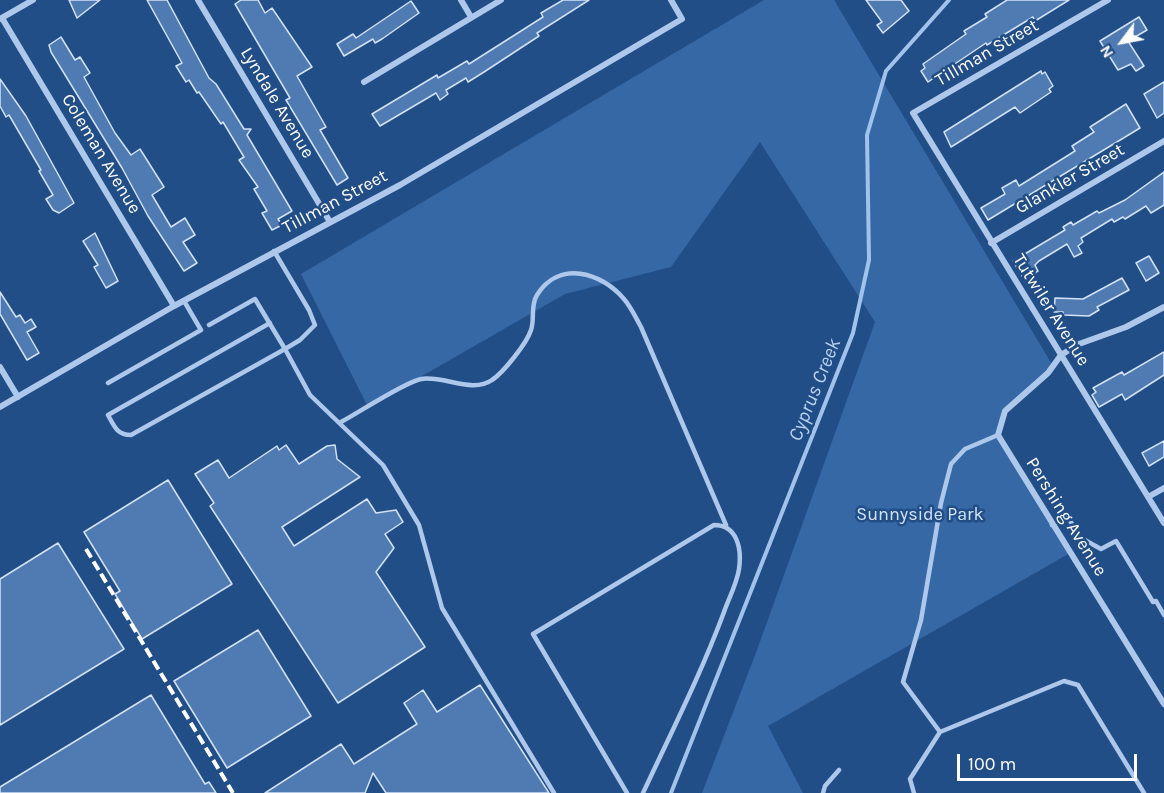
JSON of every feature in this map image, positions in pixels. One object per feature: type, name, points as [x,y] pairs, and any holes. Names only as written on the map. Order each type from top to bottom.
[{"type":"street","points":[[1,18],[33,0]]},
{"type":"street","name":"Lyndale Avenue","points":[[198,0],[330,222]]},
{"type":"street","points":[[461,0],[471,17]]},
{"type":"street","points":[[364,82],[501,0]]},
{"type":"street","name":"Tillman Street","points":[[0,407],[174,306],[400,185],[682,18],[671,0]]},
{"type":"street","name":"Tillman Street","points":[[913,113],[1108,0]]},
{"type":"street","name":"Coleman Avenue","points":[[1,18],[174,306]]},
{"type":"street","name":"Tutwiler Avenue","points":[[913,113],[1164,523]]},
{"type":"street","name":"Glankler Street","points":[[991,243],[1164,141]]},
{"type":"street","points":[[998,435],[1005,411],[1048,373],[1061,355],[1079,344],[1126,327],[1164,308]]},
{"type":"street","points":[[0,367],[18,397]]},
{"type":"street","name":"Pershing Avenue","points":[[998,435],[1164,704]]},
{"type":"street","points":[[1149,497],[1164,488]]},
{"type":"lane","points":[[270,323],[108,415],[116,431],[124,435],[131,435],[285,349],[300,340],[315,325],[309,310],[274,251]]},
{"type":"lane","points":[[341,422],[420,379],[481,385],[491,382],[502,372],[531,330],[533,303],[552,278],[569,273],[588,274],[605,281],[625,300],[641,327],[726,525],[731,529],[738,546],[739,569],[713,641],[643,793]]},
{"type":"lane","points":[[209,325],[255,299],[310,395],[341,422],[383,465],[419,525],[442,608],[554,793]]},
{"type":"lane","points":[[108,383],[201,330],[184,301]]},
{"type":"lane","points":[[940,732],[903,682],[921,620],[941,503],[951,464],[965,449],[998,435]]},
{"type":"lane","points":[[1052,525],[1067,516],[1082,538],[1101,549],[1116,541],[1153,602],[1156,601],[1164,615]]},
{"type":"lane","points":[[627,793],[533,634],[714,525],[726,525]]},
{"type":"lane","points":[[914,793],[910,779],[940,732],[1064,681],[1078,685],[1144,793]]},
{"type":"lane","points":[[823,793],[825,786],[839,770]]},
{"type":"green space","name":"Sunnyside Park","points":[[764,0],[834,0],[1053,366],[1005,411],[998,435],[1070,553],[768,726],[803,793],[702,793],[757,650],[875,322],[760,142],[671,267],[565,294],[368,407],[301,274]]},
{"type":"building","points":[[69,0],[100,0],[77,18]]},
{"type":"building","points":[[147,0],[167,0],[209,78],[216,84],[244,129],[251,129],[247,135],[292,211],[278,219],[282,225],[272,230],[262,213],[267,211],[254,189],[258,187],[239,160],[244,157],[223,122],[221,124],[199,92],[197,93],[189,80],[186,82],[176,66],[182,63]]},
{"type":"building","points":[[241,0],[258,0],[265,13],[272,8],[312,67],[297,76],[326,127],[320,130],[348,178],[337,185],[286,100],[290,98],[235,4]]},
{"type":"building","points":[[563,0],[589,0],[537,33],[539,36],[484,72],[468,82],[466,78],[446,90],[448,94],[440,100],[436,93],[380,126],[372,114],[437,75],[438,78],[467,61],[469,64],[543,17],[541,13]]},
{"type":"building","points":[[866,0],[901,0],[909,11],[883,33],[877,25],[882,22]]},
{"type":"building","points":[[1007,0],[1069,0],[1035,21],[1033,17],[987,45],[986,43],[928,82],[921,71],[925,68],[923,64],[966,34],[964,31],[987,17],[985,14]]},
{"type":"building","points":[[411,1],[419,13],[382,39],[375,43],[373,39],[344,56],[337,44],[353,34],[356,38]]},
{"type":"building","points":[[1139,17],[1147,30],[1128,41],[1144,66],[1136,71],[1131,64],[1118,70],[1100,41]]},
{"type":"building","points":[[61,37],[75,60],[80,57],[90,73],[84,77],[115,133],[131,155],[140,149],[164,187],[152,195],[171,227],[185,218],[195,235],[183,242],[197,263],[184,271],[148,216],[122,168],[51,52],[49,45]]},
{"type":"building","points":[[1041,71],[1042,74],[1045,72],[1053,86],[1049,89],[1051,92],[1020,113],[1015,107],[951,147],[944,132]]},
{"type":"building","points":[[0,79],[26,116],[74,203],[59,213],[53,210],[46,199],[53,195],[39,171],[41,170],[9,115],[6,117],[0,106]]},
{"type":"building","points":[[1164,82],[1164,113],[1157,118],[1144,94]]},
{"type":"building","points":[[1126,104],[1140,128],[988,220],[981,208],[1005,194],[1002,188],[1016,180],[1019,186],[1075,151],[1072,146],[1094,132],[1090,127]]},
{"type":"building","points":[[1164,172],[1164,205],[1151,213],[1146,206],[1125,219],[1123,217],[1114,222],[1112,219],[1081,238],[1083,242],[1078,246],[1082,253],[1074,257],[1067,244],[1039,261],[1035,265],[1038,271],[1024,279],[1013,261],[1065,230],[1063,227],[1071,222],[1073,225],[1097,211],[1099,213],[1125,200]]},
{"type":"building","points":[[95,233],[118,281],[106,288],[94,267],[98,265],[83,241]]},
{"type":"building","points":[[1149,256],[1159,273],[1146,281],[1136,263]]},
{"type":"building","points":[[1122,278],[1129,290],[1097,307],[1099,310],[1089,316],[1063,315],[1063,312],[1054,312],[1055,298],[1083,299]]},
{"type":"building","points":[[0,292],[16,317],[20,315],[25,323],[31,319],[36,327],[27,332],[39,353],[27,360],[0,314]]},
{"type":"building","points":[[1164,352],[1164,375],[1125,400],[1122,394],[1099,407],[1092,395],[1096,392],[1093,388],[1122,372],[1124,375]]},
{"type":"building","points":[[1164,441],[1164,457],[1149,466],[1142,453]]},
{"type":"building","points":[[286,445],[299,464],[327,446],[335,445],[337,459],[360,477],[282,527],[294,546],[367,499],[376,513],[396,510],[403,522],[385,534],[394,548],[376,572],[425,647],[338,703],[210,506],[214,503],[195,474],[218,460],[229,478],[277,446],[279,450]]},
{"type":"building","points":[[168,480],[232,584],[142,639],[115,594],[120,591],[84,532]]},
{"type":"building","points":[[58,543],[124,649],[0,725],[0,579]]},
{"type":"building","points":[[258,630],[311,716],[227,768],[174,681]]},
{"type":"building","points":[[480,685],[549,793],[386,793],[373,773],[365,793],[265,793],[341,744],[354,764],[417,724],[404,703],[423,690],[437,712]]},
{"type":"building","points":[[151,695],[205,784],[209,782],[216,793],[0,793],[0,787]]},
{"type":"waterway","name":"Cyprus Creek","points":[[671,793],[853,333],[869,260],[867,135],[886,71],[949,0]]},
{"type":"railway","points":[[86,549],[233,793]]}]
